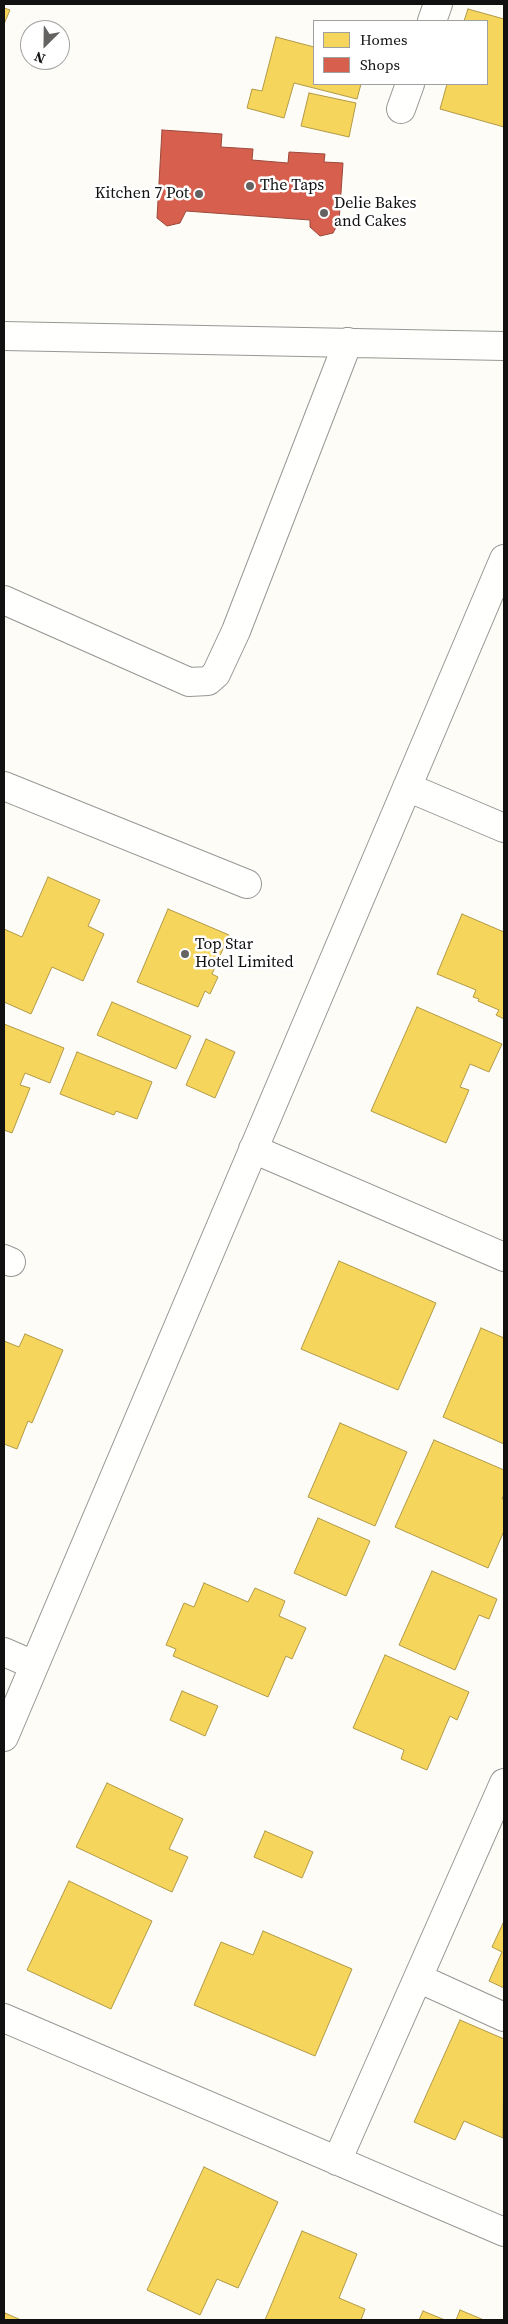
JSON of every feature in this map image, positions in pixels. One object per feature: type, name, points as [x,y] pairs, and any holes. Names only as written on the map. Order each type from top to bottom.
[{"type":"street","points":[[432,20],[438,4]]},
{"type":"street","points":[[401,109],[410,85]]},
{"type":"street","points":[[4,336],[504,346]]},
{"type":"street","points":[[4,600],[189,682],[208,682],[216,674],[236,631],[348,342]]},
{"type":"street","points":[[4,1736],[504,559]]},
{"type":"street","points":[[4,786],[247,884]]},
{"type":"street","points":[[407,787],[504,828]]},
{"type":"street","points":[[253,1149],[504,1257]]},
{"type":"street","points":[[4,1652],[34,1665]]},
{"type":"street","points":[[337,2161],[504,1783]]},
{"type":"street","points":[[418,1978],[504,2016]]},
{"type":"street","points":[[4,2018],[504,2232]]},
{"type":"building: Homes","points":[[4,8],[10,10],[4,24]]},
{"type":"building: Homes","points":[[468,9],[504,19],[504,127],[440,109],[447,85],[488,85],[488,20],[464,20]]},
{"type":"building: Homes","points":[[276,37],[313,47],[313,85],[361,85],[357,99],[294,83],[284,118],[247,108],[252,89],[262,91]]},
{"type":"building: Homes","points":[[309,93],[356,103],[349,137],[301,126]]},
{"type":"building: Homes","points":[[48,877],[100,900],[88,926],[104,934],[83,981],[52,967],[31,1014],[4,1002],[4,929],[22,937]]},
{"type":"building: Homes","name":"Top Star Hotel Limited","points":[[168,909],[229,935],[212,974],[218,977],[210,994],[205,991],[198,1007],[137,982]]},
{"type":"building: Homes","points":[[462,914],[504,932],[504,1019],[496,1015],[499,1010],[473,997],[476,990],[437,974]]},
{"type":"building: Homes","points":[[112,1002],[191,1036],[176,1069],[97,1035]]},
{"type":"building: Homes","points":[[417,1007],[502,1044],[489,1072],[470,1064],[460,1087],[469,1090],[446,1143],[371,1111]]},
{"type":"building: Homes","points":[[4,1024],[64,1048],[50,1083],[25,1073],[20,1085],[30,1088],[12,1133],[4,1130]]},
{"type":"building: Homes","points":[[206,1039],[235,1052],[215,1098],[186,1085]]},
{"type":"building: Homes","points":[[77,1052],[152,1082],[137,1119],[116,1111],[114,1115],[60,1094]]},
{"type":"building: Homes","points":[[339,1261],[436,1303],[398,1390],[301,1349]]},
{"type":"building: Homes","points":[[481,1328],[504,1338],[504,1444],[443,1417]]},
{"type":"building: Homes","points":[[25,1334],[63,1350],[32,1423],[28,1421],[17,1449],[4,1444],[4,1341],[19,1347]]},
{"type":"building: Homes","points":[[340,1423],[407,1452],[375,1526],[308,1497]]},
{"type":"building: Homes","points":[[434,1440],[504,1470],[504,1494],[502,1499],[504,1500],[504,1531],[488,1568],[395,1527]]},
{"type":"building: Homes","points":[[318,1518],[370,1541],[346,1596],[294,1573]]},
{"type":"building: Homes","points":[[432,1571],[497,1599],[489,1619],[479,1615],[455,1670],[399,1645]]},
{"type":"building: Homes","points":[[204,1583],[248,1602],[255,1588],[285,1601],[279,1616],[306,1628],[292,1659],[286,1656],[268,1697],[173,1656],[176,1649],[166,1645],[184,1603],[194,1607]]},
{"type":"building: Homes","points":[[385,1655],[469,1692],[457,1720],[450,1716],[427,1770],[401,1759],[404,1750],[353,1728]]},
{"type":"building: Homes","points":[[182,1691],[218,1706],[205,1736],[170,1720]]},
{"type":"building: Homes","points":[[107,1783],[183,1819],[169,1849],[188,1857],[172,1892],[76,1847]]},
{"type":"building: Homes","points":[[265,1831],[313,1852],[302,1878],[254,1857]]},
{"type":"building: Homes","points":[[69,1881],[152,1921],[111,2009],[27,1970]]},
{"type":"building: Homes","points":[[504,1921],[504,1988],[489,1981],[502,1952],[492,1947]]},
{"type":"building: Homes","points":[[263,1931],[352,1969],[315,2056],[194,2005],[221,1942],[253,1955]]},
{"type":"building: Homes","points":[[460,2020],[504,2039],[503,2138],[464,2121],[455,2140],[414,2122]]},
{"type":"building: Homes","points":[[204,2167],[278,2202],[238,2288],[217,2279],[200,2315],[147,2290]]},
{"type":"building: Homes","points":[[302,2231],[357,2254],[339,2298],[365,2309],[361,2320],[265,2320]]},
{"type":"building: Homes","points":[[460,2310],[484,2320],[456,2320]]},
{"type":"building: Homes","points":[[423,2311],[445,2320],[419,2320]]},
{"type":"building: Homes","points":[[5,2313],[21,2320],[4,2320]]},
{"type":"building: Shops","name":"The Taps","points":[[162,130],[222,134],[221,147],[253,149],[252,160],[288,163],[289,152],[325,154],[324,162],[343,163],[339,222],[333,233],[320,236],[310,227],[310,220],[186,211],[180,223],[167,226],[157,218]]},
{"type":"place","name":"The Taps","points":[[250,186]]},
{"type":"place","name":"Kitchen 7 Pot","points":[[199,194]]},
{"type":"place","name":"Delie Bakes and Cakes","points":[[324,213]]},
{"type":"place","name":"Top Star Hotel Limited","points":[[185,954]]}]
